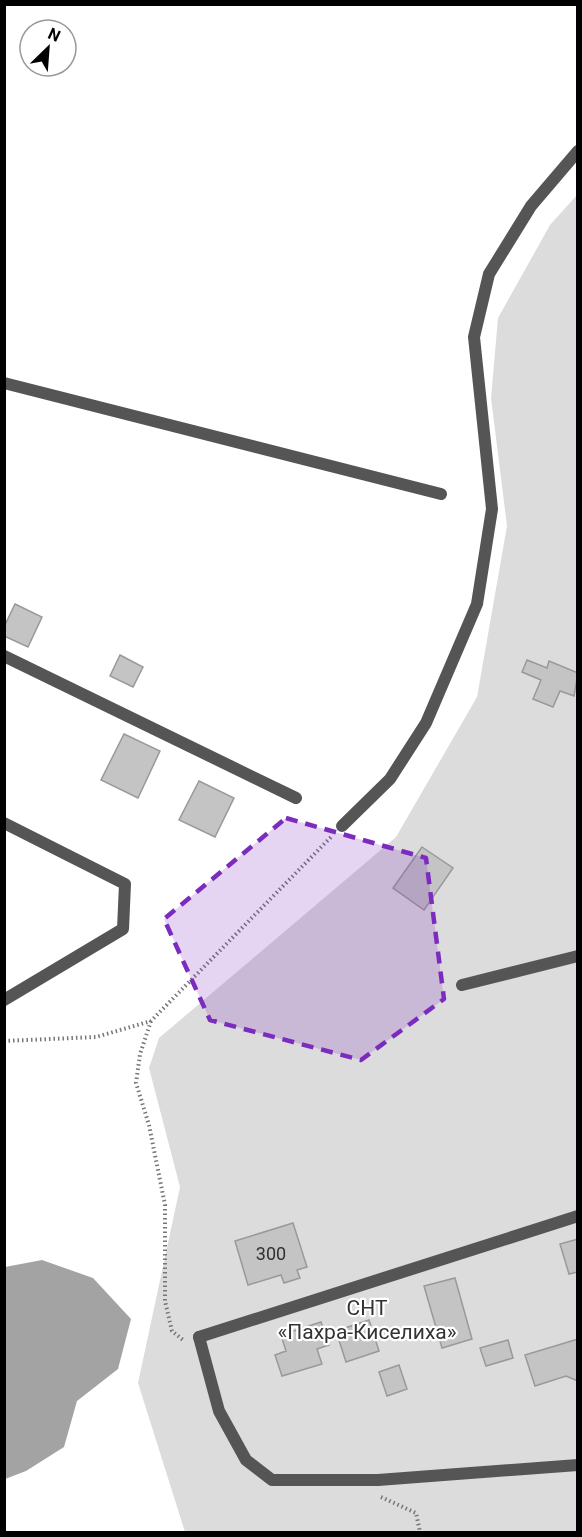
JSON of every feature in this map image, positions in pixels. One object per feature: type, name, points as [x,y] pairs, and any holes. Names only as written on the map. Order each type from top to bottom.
[{"type":"street","points":[[342,826],[390,779],[426,723],[477,604],[492,508],[474,338],[489,274],[531,206],[578,151]]},
{"type":"street","points":[[4,383],[441,494]]},
{"type":"street","points":[[4,656],[296,798]]},
{"type":"street","points":[[4,823],[125,884],[123,929],[4,1000]]},
{"type":"street","points":[[462,985],[578,956]]},
{"type":"street","points":[[578,1216],[199,1337],[219,1411],[246,1460],[272,1480],[378,1480],[578,1465]]},
{"type":"path","points":[[199,1337],[186,1342],[172,1331],[165,1301],[165,1205],[149,1125],[136,1083],[140,1054],[151,1022],[342,826]]},
{"type":"path","points":[[4,1041],[96,1037],[151,1022]]},
{"type":"path","points":[[374,1494],[416,1513],[420,1533]]},
{"type":"highlighted area","points":[[286,818],[426,858],[444,999],[361,1060],[210,1020],[164,919]]},
{"type":"green space","name":"СНТ «Пахра-Киселиха»","points":[[577,195],[577,1532],[185,1532],[138,1383],[180,1187],[149,1068],[159,1038],[396,837],[477,697],[507,526],[491,398],[498,318],[550,225]]},
{"type":"shaded area","points":[[42,1260],[93,1278],[131,1319],[118,1369],[77,1401],[64,1447],[26,1471],[5,1479],[5,1267]]},
{"type":"building","points":[[15,604],[42,617],[28,647],[4,636],[4,627]]},
{"type":"building","points":[[120,655],[143,667],[133,687],[110,676]]},
{"type":"building","points":[[527,660],[547,668],[549,661],[578,673],[574,696],[560,691],[553,707],[533,699],[541,680],[522,672]]},
{"type":"building","points":[[124,734],[160,751],[138,798],[101,780]]},
{"type":"building","points":[[199,781],[234,798],[215,837],[179,820]]},
{"type":"building","points":[[422,847],[453,868],[424,910],[393,888]]},
{"type":"building","points":[[293,1223],[307,1267],[297,1270],[300,1278],[284,1283],[281,1275],[248,1285],[235,1241]]},
{"type":"building","points":[[578,1239],[578,1272],[569,1274],[560,1244]]},
{"type":"building","points":[[455,1278],[472,1339],[442,1348],[424,1286]]},
{"type":"building","points":[[369,1320],[379,1351],[346,1362],[336,1331]]},
{"type":"building","points":[[321,1322],[329,1345],[317,1349],[322,1364],[282,1376],[275,1355],[286,1351],[281,1335]]},
{"type":"building","points":[[578,1339],[578,1381],[566,1376],[535,1386],[525,1355]]},
{"type":"building","points":[[508,1340],[513,1358],[486,1366],[480,1348]]},
{"type":"building","points":[[399,1365],[407,1389],[387,1396],[379,1372]]}]
